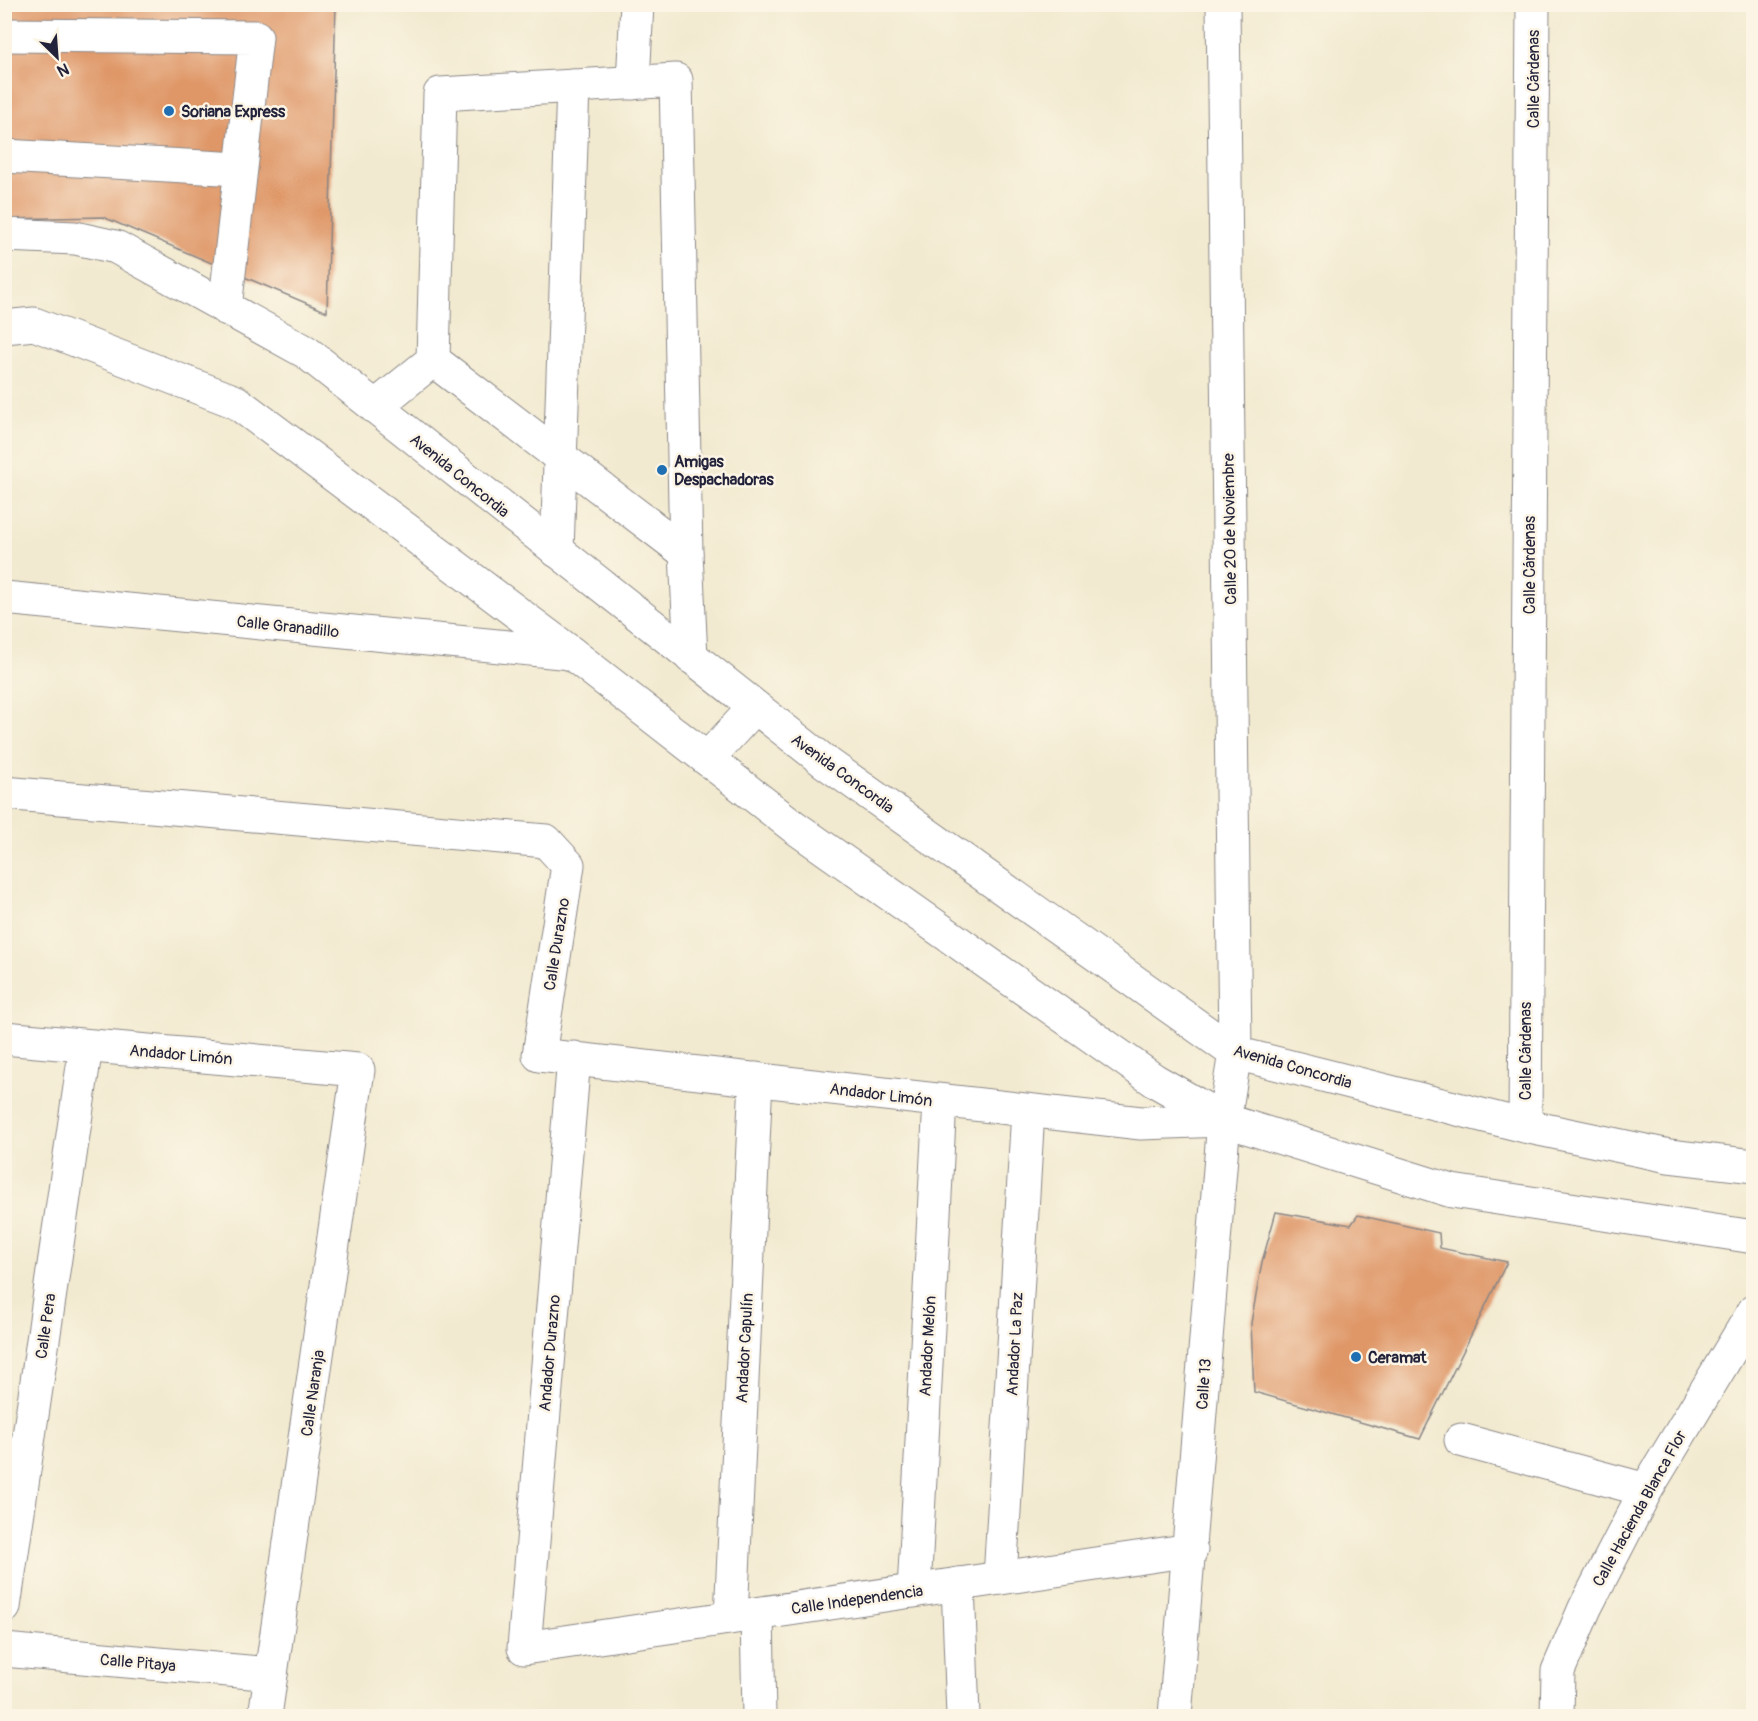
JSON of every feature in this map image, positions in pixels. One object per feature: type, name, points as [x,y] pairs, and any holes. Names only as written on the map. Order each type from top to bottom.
[{"type":"street","points":[[633,83],[637,4]]},
{"type":"street","name":"Calle 20 de Noviembre","points":[[1223,4],[1234,1053]]},
{"type":"street","name":"Calle Cárdenas","points":[[1525,1126],[1533,4]]},
{"type":"street","points":[[4,35],[256,37],[225,308]]},
{"type":"street","points":[[375,407],[433,360],[440,94],[676,81],[686,553],[691,657]]},
{"type":"street","points":[[557,551],[573,86]]},
{"type":"street","points":[[4,156],[240,169]]},
{"type":"street","name":"Avenida Concordia","points":[[4,235],[75,238],[116,247],[306,352],[825,762],[1234,1053],[1525,1126],[1669,1156],[1754,1166]]},
{"type":"street","points":[[4,327],[34,324],[236,402],[571,653],[793,826],[1154,1080],[1224,1120],[1452,1191],[1754,1237]]},
{"type":"street","points":[[433,360],[561,455],[686,553]]},
{"type":"street","name":"Calle Granadillo","points":[[4,598],[571,653]]},
{"type":"street","points":[[707,759],[755,707]]},
{"type":"street","name":"Calle Durazno","points":[[4,793],[546,841],[568,865],[539,1055]]},
{"type":"street","name":"Andador Limón","points":[[4,1038],[358,1070]]},
{"type":"street","name":"Calle Pera","points":[[4,1607],[86,1046]]},
{"type":"street","name":"Calle 13","points":[[1175,1716],[1191,1550],[1224,1120],[1234,1053]]},
{"type":"street","name":"Andador Limón","points":[[539,1055],[1142,1123],[1224,1120]]},
{"type":"street","name":"Andador Durazno","points":[[524,1648],[574,1058]]},
{"type":"street","name":"Calle Naranja","points":[[265,1716],[358,1070]]},
{"type":"street","name":"Andador Capulín","points":[[756,1079],[744,1616],[759,1716]]},
{"type":"street","name":"Andador Melón","points":[[914,1591],[940,1101]]},
{"type":"street","name":"Andador La Paz","points":[[1000,1578],[1028,1111]]},
{"type":"street","name":"Calle Hacienda Blanca Flor","points":[[1557,1716],[1558,1671],[1586,1608],[1646,1490],[1754,1311]]},
{"type":"street","points":[[1461,1440],[1646,1490]]},
{"type":"street","name":"Calle Independencia","points":[[524,1648],[1191,1550]]},
{"type":"street","points":[[958,1584],[963,1716]]},
{"type":"street","name":"Calle Pitaya","points":[[4,1650],[271,1674]]},
{"type":"building","name":"Soriana Express","points":[[4,4],[336,4],[327,312],[103,217],[4,219]]},
{"type":"building","name":"Ceramat","points":[[1276,1212],[1351,1225],[1358,1215],[1439,1233],[1440,1248],[1507,1262],[1420,1439],[1254,1392],[1251,1323],[1262,1262]]},
{"type":"place","name":"Soriana Express","points":[[169,111]]},
{"type":"place","name":"Amigas Despachadoras","points":[[662,470]]},
{"type":"place","name":"Ceramat","points":[[1356,1357]]}]
